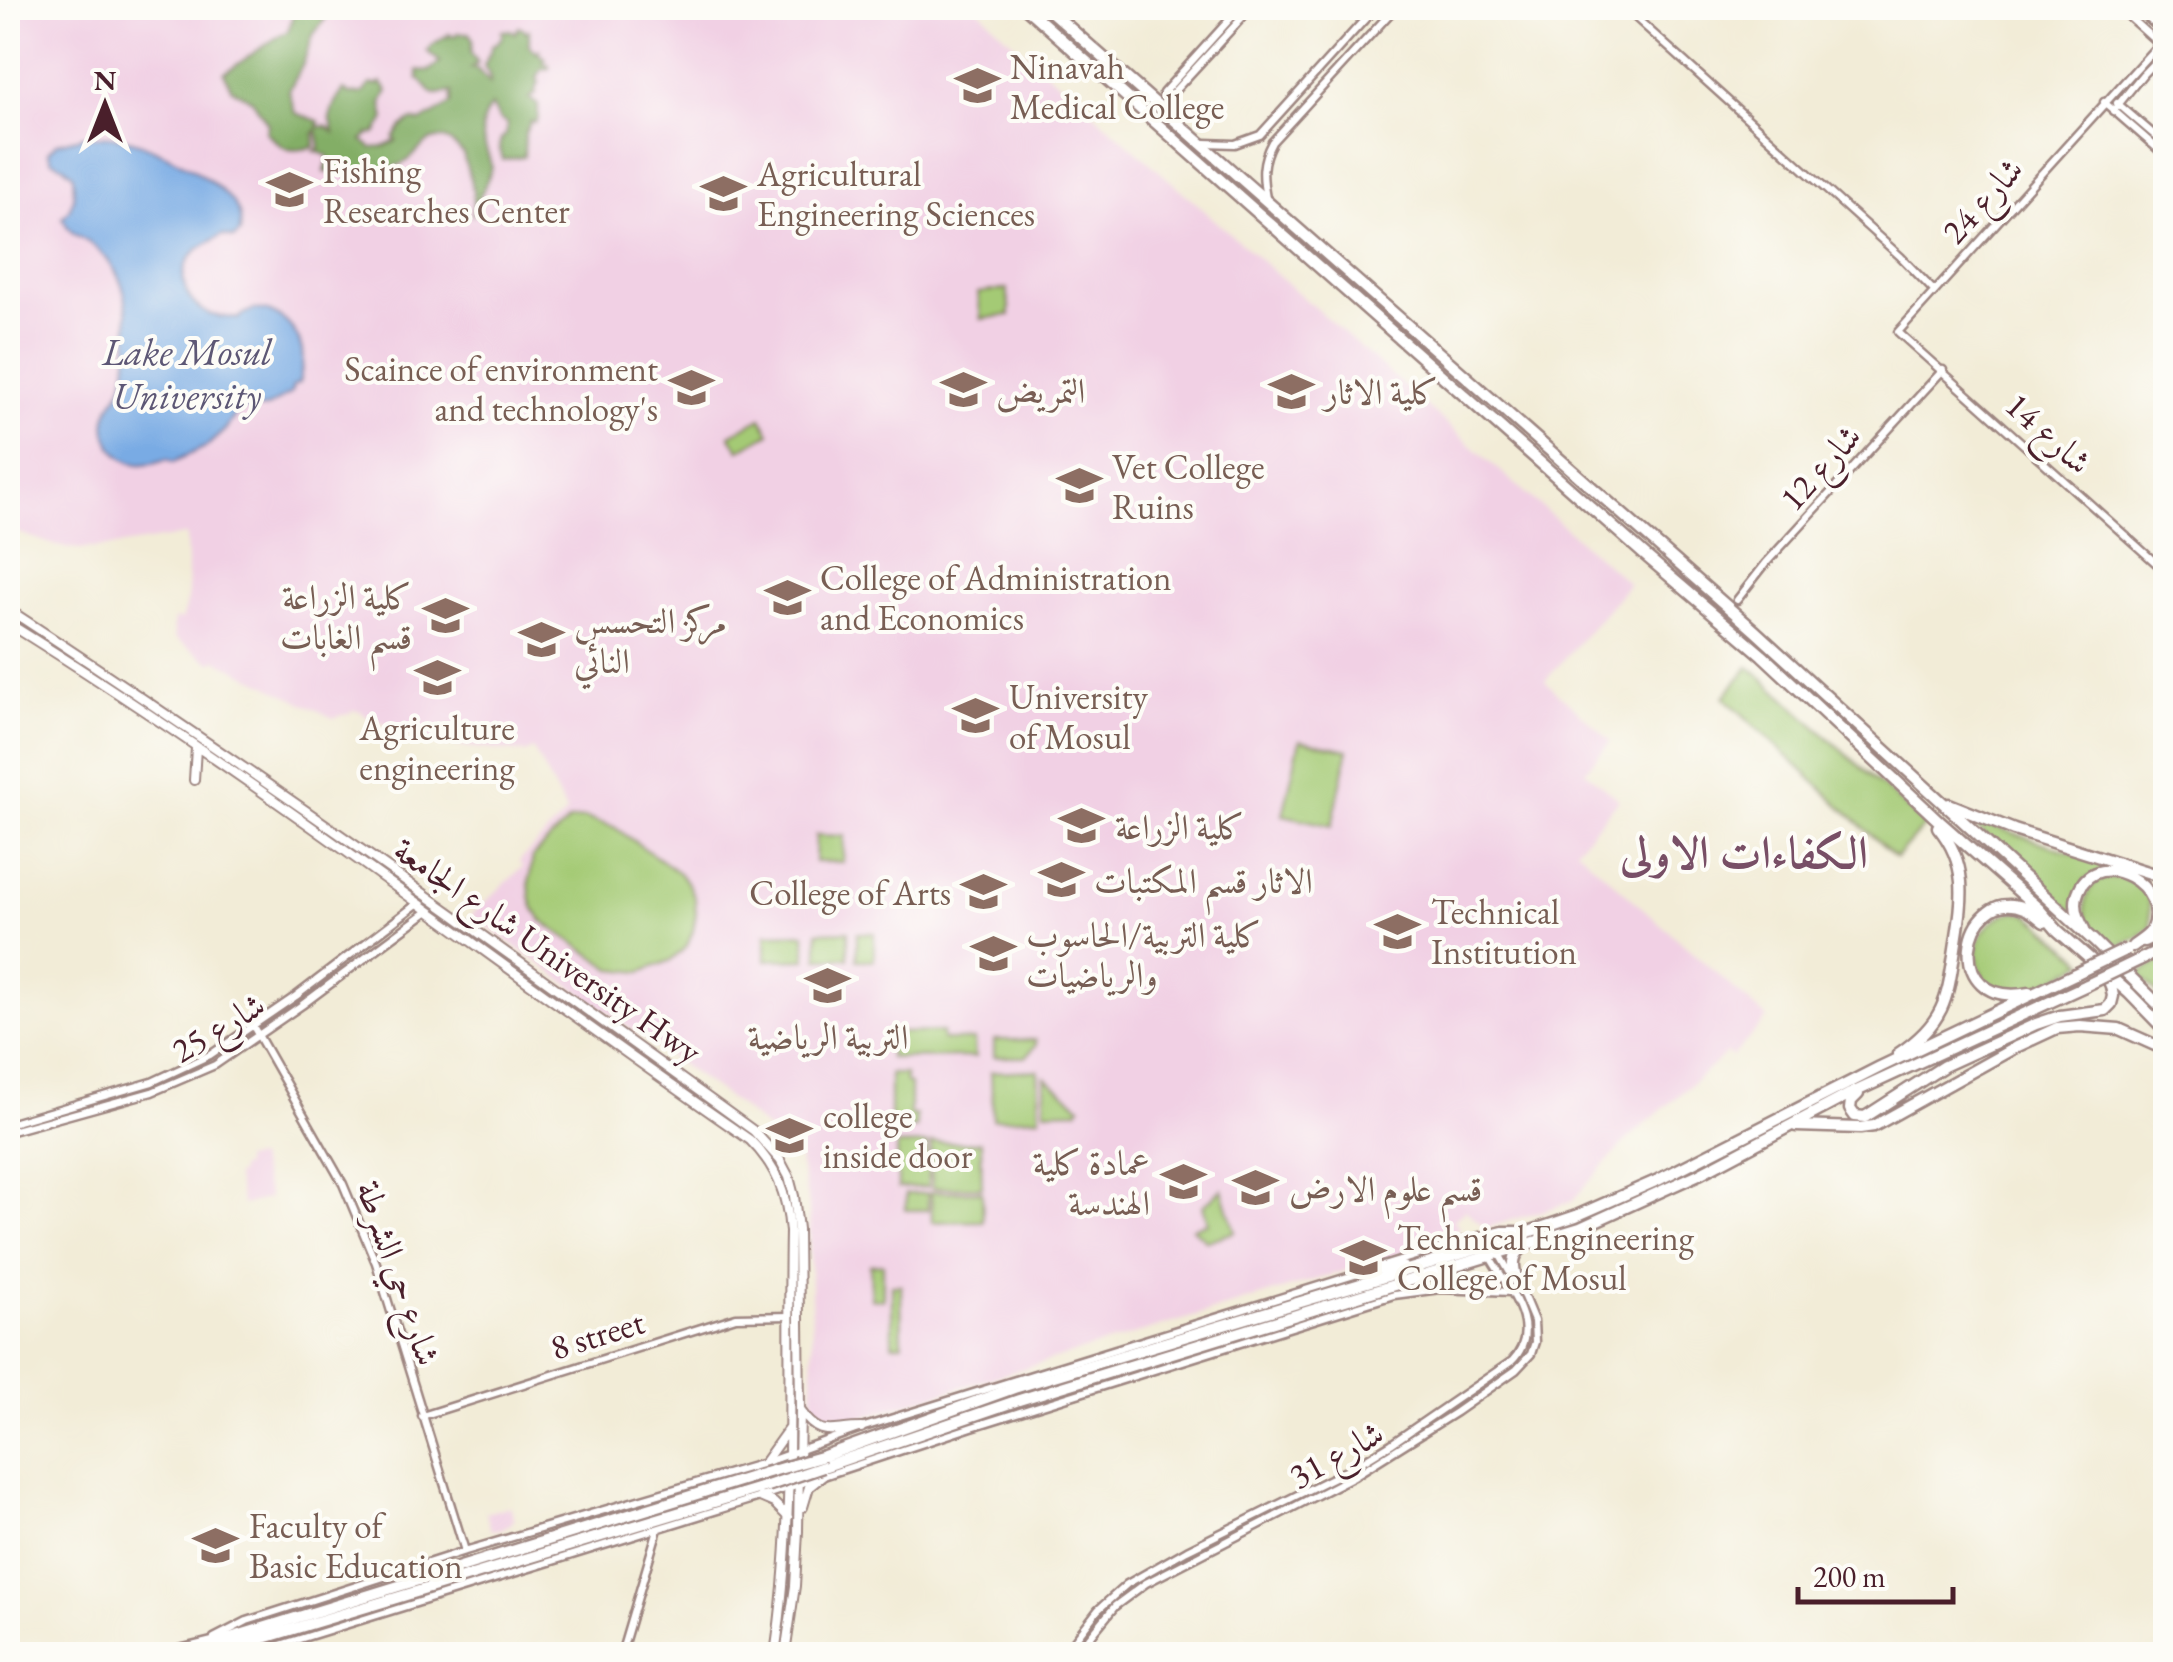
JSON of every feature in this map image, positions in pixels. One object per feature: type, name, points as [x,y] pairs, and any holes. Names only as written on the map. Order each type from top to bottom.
[{"type":"highway","points":[[1026,8],[1348,298],[1439,371],[1642,560],[1762,655],[1803,702],[1908,792],[2057,930]]},
{"type":"highway","points":[[1047,8],[1187,123],[1202,142],[1266,200],[1324,244],[1448,362],[1710,584],[1862,721],[1934,794],[2166,1011]]},
{"type":"highway","points":[[1439,371],[1448,362]]},
{"type":"highway","points":[[1736,600],[1749,621]]},
{"type":"highway","points":[[1880,1067],[1918,1039],[1942,1008],[1962,901],[1961,876],[1952,846],[1908,792]]},
{"type":"highway","points":[[1934,794],[1969,814],[2166,878]]},
{"type":"highway","points":[[2094,941],[2078,918],[2079,890],[2094,874],[2119,872],[2142,880],[2156,900],[2150,932],[2130,947]]},
{"type":"highway","points":[[2040,991],[2004,995],[1984,986],[1975,975],[1970,962],[1972,936],[1986,914],[2011,906],[2027,910],[2100,966],[2166,1031]]},
{"type":"highway","points":[[824,1466],[1014,1388],[1576,1216],[1658,1180],[1880,1067],[2166,931]]},
{"type":"highway","points":[[167,1654],[224,1640],[765,1474],[824,1466],[1019,1400],[1105,1380],[1580,1228],[1634,1205],[1879,1081],[2166,947]]},
{"type":"highway","points":[[1879,1081],[1853,1099],[1853,1114],[1869,1116],[1934,1072],[2044,1021],[2105,1010],[2112,1001],[2113,990],[2100,966]]},
{"type":"highway","points":[[1776,1134],[1802,1126],[1874,1126],[2026,1042],[2064,1026],[2119,1029],[2166,1050]]},
{"type":"highway","points":[[1517,1295],[1513,1261],[1524,1246]]},
{"type":"highway","points":[[1376,1268],[1410,1269]]},
{"type":"highway","points":[[1087,1357],[1112,1358]]},
{"type":"highway","points":[[212,1654],[250,1649],[765,1474]]},
{"type":"main road","name":"شارع الجامعة University Hwy","points":[[8,609],[217,749],[621,1041],[750,1140],[771,1163],[785,1193],[788,1212],[790,1316],[788,1518],[775,1654]]},
{"type":"main road","name":"شارع الجامعة University Hwy","points":[[8,623],[106,686],[417,904],[754,1131],[780,1160],[794,1196],[798,1229],[798,1531]]},
{"type":"main road","points":[[194,780],[196,748]]},
{"type":"main road","points":[[800,1410],[812,1424],[828,1432],[861,1428]]},
{"type":"main road","points":[[765,1474],[789,1428]]},
{"type":"main road","points":[[784,1654],[805,1494],[824,1466]]},
{"type":"main road","points":[[760,1497],[774,1503],[788,1518]]},
{"type":"street","points":[[1240,8],[1166,96],[1252,8]]},
{"type":"street","points":[[1202,142],[1235,144],[1260,135],[1375,8]]},
{"type":"street","points":[[1266,200],[1262,172],[1272,142],[1395,8]]},
{"type":"street","points":[[1626,8],[1934,291]]},
{"type":"street","points":[[2119,8],[2162,47]]},
{"type":"street","points":[[2116,108],[2162,47],[2166,35],[2136,8]]},
{"type":"street","points":[[2147,33],[2155,24]]},
{"type":"street","name":"شارع 24","points":[[1898,332],[2104,102],[2162,47]]},
{"type":"street","points":[[2110,96],[2116,108],[2166,156]]},
{"type":"street","points":[[2104,102],[2166,145]]},
{"type":"street","name":"شارع 14","points":[[1898,332],[2166,572]]},
{"type":"street","name":"شارع 12","points":[[1736,600],[1943,370]]},
{"type":"street","name":"شارع 25","points":[[8,1124],[152,1082],[210,1055],[417,904]]},
{"type":"street","name":"شارع 25","points":[[8,1132],[152,1092],[215,1065],[428,911]]},
{"type":"street","name":"شارع حي الشرطة","points":[[253,1026],[344,1184],[383,1280],[465,1551]]},
{"type":"street","points":[[204,1644],[247,1621],[465,1551],[765,1474],[789,1454],[861,1428],[1482,1234],[1534,1230]]},
{"type":"street","points":[[1494,1256],[1534,1321],[1531,1354],[1523,1348],[1525,1322],[1517,1295]]},
{"type":"street","points":[[1380,1294],[1440,1289],[1517,1295]]},
{"type":"street","name":"8 street","points":[[422,1416],[736,1317],[790,1316]]},
{"type":"street","name":"شارع 31","points":[[1076,1654],[1102,1620],[1130,1594],[1224,1537],[1350,1469],[1489,1378],[1523,1348]]},
{"type":"street","name":"شارع 31","points":[[1064,1654],[1098,1610],[1127,1584],[1354,1476],[1495,1385],[1531,1354]]},
{"type":"street","points":[[1489,1378],[1495,1385]]},
{"type":"street","points":[[250,1649],[293,1642],[760,1497],[799,1484],[824,1466]]},
{"type":"street","points":[[621,1654],[658,1528]]},
{"type":"street","points":[[293,1642],[297,1654]]},
{"type":"shaded area","name":"University of Mosul","points":[[8,8],[977,8],[1629,584],[1545,681],[1611,741],[1585,771],[1619,800],[1576,849],[1767,1018],[1732,1057],[1727,1053],[1626,1141],[1571,1202],[1486,1228],[1465,1210],[1454,1220],[1460,1228],[1446,1240],[1383,1260],[1373,1255],[1360,1258],[1357,1267],[847,1422],[812,1413],[809,1207],[798,1138],[774,1135],[471,915],[523,867],[519,861],[567,813],[533,749],[526,753],[427,743],[361,711],[351,710],[333,718],[216,660],[211,663],[174,638],[173,624],[175,619],[181,620],[188,599],[186,535],[78,549],[8,529]]},
{"type":"shaded area","points":[[257,1158],[269,1198],[242,1205],[235,1175],[244,1167],[243,1160]]},
{"type":"shaded area","points":[[510,1506],[515,1520],[491,1530],[486,1513]]},
{"type":"green space","points":[[295,8],[333,8],[313,35],[289,91],[295,113],[319,121],[318,127],[326,126],[334,132],[330,117],[344,90],[350,94],[363,93],[370,84],[381,83],[388,91],[382,103],[385,119],[376,134],[362,140],[372,148],[396,141],[394,138],[402,127],[412,120],[421,122],[451,104],[452,92],[434,94],[418,78],[418,70],[429,71],[440,62],[427,51],[432,45],[449,34],[469,33],[473,39],[471,53],[478,63],[471,68],[490,83],[484,66],[502,31],[515,33],[519,27],[525,32],[529,30],[529,46],[539,50],[549,68],[541,70],[536,94],[529,98],[538,105],[538,118],[535,123],[531,121],[525,133],[524,157],[503,160],[500,146],[507,124],[499,119],[492,105],[482,128],[492,168],[472,216],[472,187],[464,154],[445,140],[427,143],[398,165],[349,176],[325,172],[329,156],[315,151],[320,149],[317,130],[315,147],[283,147],[266,132],[268,124],[253,101],[232,89],[224,73],[288,31]]},
{"type":"green space","points":[[1007,289],[1010,315],[981,319],[978,293]]},
{"type":"green space","points":[[761,418],[770,433],[739,450],[730,435]]},
{"type":"green space","points":[[1749,666],[1925,825],[1896,858],[1724,697]]},
{"type":"green space","points":[[1300,740],[1348,750],[1332,826],[1283,815]]},
{"type":"green space","points":[[584,818],[614,827],[679,873],[688,884],[695,899],[693,931],[687,946],[672,960],[641,972],[612,969],[542,921],[533,907],[529,882],[533,856],[569,821]]},
{"type":"green space","points":[[1972,819],[2115,867],[2085,880],[2076,915]]},
{"type":"green space","points":[[816,835],[844,836],[843,862],[815,862]]},
{"type":"green space","points":[[2118,877],[2148,891],[2151,927],[2114,948],[2090,926],[2085,908],[2094,884]]},
{"type":"green space","points":[[2016,911],[2029,914],[2085,962],[2019,993],[2002,991],[1989,983],[1980,971],[1979,942],[1986,928]]},
{"type":"green space","points":[[848,931],[848,958],[818,958],[818,932]]},
{"type":"green space","points":[[805,933],[806,959],[766,960],[766,934]]},
{"type":"green space","points":[[857,933],[874,933],[874,960],[857,960]]},
{"type":"green space","points":[[2165,959],[2165,1001],[2138,973]]},
{"type":"green space","points":[[942,1032],[942,1040],[974,1040],[975,1057],[889,1058],[889,1033]]},
{"type":"green space","points":[[994,1040],[1036,1040],[1036,1045],[1026,1057],[994,1057]]},
{"type":"green space","points":[[1038,1070],[1040,1117],[993,1119],[991,1072]]},
{"type":"green space","points":[[890,1074],[905,1074],[906,1083],[910,1084],[910,1115],[916,1115],[916,1128],[890,1128]]},
{"type":"green space","points":[[1045,1077],[1081,1106],[1078,1110],[1045,1111]]},
{"type":"green space","points":[[981,1142],[982,1187],[932,1188],[931,1143]]},
{"type":"green space","points":[[927,1144],[928,1187],[898,1188],[897,1145]]},
{"type":"green space","points":[[1222,1189],[1235,1232],[1207,1241],[1192,1228],[1208,1222],[1203,1206]]},
{"type":"green space","points":[[982,1191],[983,1221],[932,1222],[931,1192]]},
{"type":"green space","points":[[928,1193],[928,1210],[906,1210],[906,1194]]},
{"type":"green space","points":[[883,1264],[883,1299],[871,1299],[870,1265]]},
{"type":"green space","points":[[892,1285],[901,1285],[902,1344],[892,1344]]},
{"type":"water","name":"Lake Mosul University","points":[[84,136],[116,137],[148,147],[187,166],[222,191],[240,217],[240,233],[234,238],[222,235],[189,260],[184,286],[192,302],[215,316],[238,319],[255,310],[274,313],[296,334],[302,348],[299,383],[291,393],[266,408],[245,409],[236,414],[206,447],[173,462],[130,462],[118,453],[106,433],[107,413],[125,375],[126,301],[109,262],[73,233],[62,217],[72,203],[73,174],[52,160],[48,152],[57,143]]},
{"type":"place","name":"Ninavah Medical College","points":[[977,86]]},
{"type":"place","name":"Fishing Researches Center","points":[[290,190]]},
{"type":"place","name":"Agricultural Engineering Sciences","points":[[724,193]]},
{"type":"place","name":"Scaince of environment and technology's","points":[[691,388]]},
{"type":"place","name":"التمريض","points":[[963,390]]},
{"type":"place","name":"كلية الاثار","points":[[1291,391]]},
{"type":"place","name":"Vet College Ruins","points":[[1079,486]]},
{"type":"place","name":"College of Administration and Economics","points":[[787,597]]},
{"type":"place","name":"كلية الزراعة قسم الغابات","points":[[445,616]]},
{"type":"place","name":"مركز التحسس النائي","points":[[541,640]]},
{"type":"place","name":"Agriculture engineering","points":[[437,677]]},
{"type":"place","name":"University of Mosul","points":[[976,716]]},
{"type":"place","name":"كلية الزراعة","points":[[1082,826]]},
{"type":"place","name":"الاثار قسم المكتبات","points":[[1061,880]]},
{"type":"place","name":"College of Arts","points":[[984,892]]},
{"type":"place","name":"Technical Institution","points":[[1398,931]]},
{"type":"place","name":"كلية التربية/الحاسوب والرياضيات","points":[[993,954]]},
{"type":"place","name":"التربية الرياضية","points":[[828,986]]},
{"type":"place","name":"college inside door","points":[[790,1135]]},
{"type":"place","name":"عمادة كلية الهندسة","points":[[1183,1182]]},
{"type":"place","name":"قسم علوم الارض","points":[[1256,1188]]},
{"type":"place","name":"Technical Engineering College of Mosul","points":[[1364,1257]]},
{"type":"place","name":"Faculty of Basic Education","points":[[216,1545]]},
{"type":"district","name":"الكفاءات الاولى","points":[[1744,852]]}]
